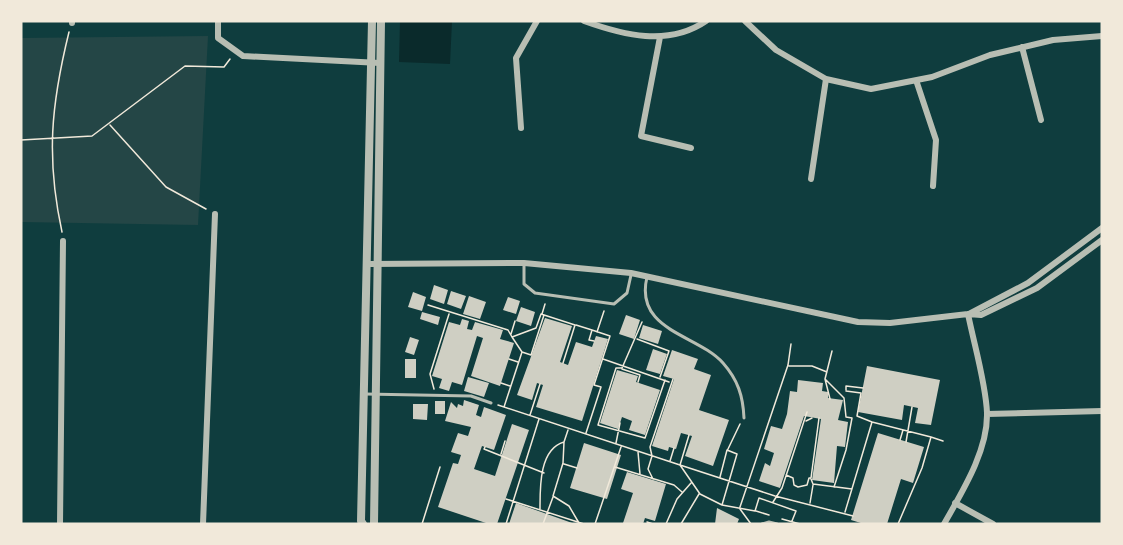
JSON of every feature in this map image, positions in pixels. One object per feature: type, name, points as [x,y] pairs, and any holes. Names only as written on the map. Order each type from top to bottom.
[{"type":"street","points":[[218,21],[218,38],[243,56],[375,63]]},
{"type":"street","points":[[372,21],[375,63],[378,264],[374,524]]},
{"type":"street","points":[[363,524],[361,521],[364,394],[375,63],[381,21]]},
{"type":"street","points":[[521,128],[516,58],[537,21]]},
{"type":"street","points":[[584,21],[621,34],[660,38],[706,21]]},
{"type":"street","points":[[745,21],[776,50],[826,80],[871,89],[932,77],[990,55],[1022,47],[1053,40],[1102,34]]},
{"type":"street","points":[[660,38],[641,135],[691,148]]},
{"type":"street","points":[[1022,47],[1041,120]]},
{"type":"street","points":[[811,179],[826,80]]},
{"type":"street","points":[[916,80],[936,140],[933,186]]},
{"type":"street","points":[[204,524],[215,214]]},
{"type":"street","points":[[968,314],[1028,283],[1102,229]]},
{"type":"street","points":[[368,264],[524,263],[631,273],[858,322],[928,321],[968,314],[981,315],[1021,297],[1058,274],[1102,240]]},
{"type":"street","points":[[60,524],[63,241]]},
{"type":"street","points":[[944,524],[983,439],[987,414],[968,314]]},
{"type":"street","points":[[987,414],[1102,411]]},
{"type":"street","points":[[955,503],[993,524]]},
{"type":"lane","points":[[524,263],[524,284],[535,293],[602,303],[614,304],[627,293],[631,273]]},
{"type":"lane","points":[[647,275],[644,293],[650,309],[661,324],[722,362],[741,391],[744,418]]},
{"type":"lane","points":[[364,394],[471,396],[491,403]]},
{"type":"lane","points":[[762,524],[769,522],[777,524]]},
{"type":"path","points":[[63,241],[52,189],[51,139],[63,58],[72,22]]},
{"type":"path","points":[[21,140],[92,136],[185,66],[224,67],[236,51]]},
{"type":"path","points":[[109,124],[166,187],[187,201],[215,214]]},
{"type":"path","points":[[428,305],[508,330],[522,352],[531,355],[545,304]]},
{"type":"path","points":[[597,332],[604,310]]},
{"type":"path","points":[[438,395],[431,383],[430,374],[449,312]]},
{"type":"path","points":[[543,314],[610,336],[594,385],[601,387],[586,434]]},
{"type":"path","points":[[511,336],[536,328],[543,314]]},
{"type":"path","points":[[511,336],[514,321]]},
{"type":"path","points":[[622,367],[642,322]]},
{"type":"path","points":[[563,363],[575,325]]},
{"type":"path","points":[[592,330],[589,340],[594,341]]},
{"type":"path","points":[[636,339],[669,351],[660,378]]},
{"type":"path","points":[[740,508],[788,365],[792,344]]},
{"type":"path","points":[[830,399],[825,379],[832,351]]},
{"type":"path","points":[[504,407],[522,352]]},
{"type":"path","points":[[603,358],[640,375],[638,382]]},
{"type":"path","points":[[509,359],[519,362]]},
{"type":"path","points":[[788,365],[812,366],[827,372]]},
{"type":"path","points":[[664,380],[645,438],[598,425],[616,368],[622,367],[660,378],[670,382]]},
{"type":"path","points":[[653,479],[648,470],[652,456],[650,447],[670,382],[673,379]]},
{"type":"path","points":[[825,379],[844,398],[846,417],[852,418],[846,450],[834,487]]},
{"type":"path","points":[[501,383],[511,386]]},
{"type":"path","points":[[530,416],[540,384]]},
{"type":"path","points":[[863,388],[846,386],[846,392],[861,393],[857,416],[943,441]]},
{"type":"path","points":[[491,403],[775,496],[810,503],[853,516]]},
{"type":"path","points":[[906,442],[912,407]]},
{"type":"path","points":[[773,502],[782,488],[807,412]]},
{"type":"path","points":[[652,417],[658,419]]},
{"type":"path","points":[[805,422],[812,417]]},
{"type":"path","points":[[719,478],[727,450],[744,418]]},
{"type":"path","points":[[810,503],[819,418]]},
{"type":"path","points":[[506,524],[539,419]]},
{"type":"path","points":[[844,513],[872,422]]},
{"type":"path","points":[[616,444],[620,423]]},
{"type":"path","points":[[543,524],[563,463],[564,442],[569,428]]},
{"type":"path","points":[[900,440],[903,429]]},
{"type":"path","points":[[680,465],[689,435]]},
{"type":"path","points":[[898,524],[922,468],[930,437]]},
{"type":"path","points":[[501,455],[505,441]]},
{"type":"path","points":[[540,510],[547,456],[558,444],[564,442]]},
{"type":"path","points":[[595,524],[622,446]]},
{"type":"path","points":[[485,447],[484,449],[544,473]]},
{"type":"path","points":[[670,462],[674,448]]},
{"type":"path","points":[[722,505],[737,453],[727,450]]},
{"type":"path","points":[[638,451],[640,475]]},
{"type":"path","points":[[563,463],[577,468]]},
{"type":"path","points":[[680,465],[700,494],[722,505],[755,511],[759,498],[773,502],[796,511],[792,522]]},
{"type":"path","points":[[422,524],[440,467]]},
{"type":"path","points":[[614,467],[674,485],[682,492]]},
{"type":"path","points":[[786,475],[793,478],[794,484],[798,487],[807,485],[808,478],[811,478]]},
{"type":"path","points":[[666,524],[682,492],[692,483]]},
{"type":"path","points":[[813,484],[852,489]]},
{"type":"path","points":[[681,524],[700,494]]},
{"type":"path","points":[[553,496],[568,506],[579,523]]},
{"type":"path","points":[[506,499],[584,524]]},
{"type":"path","points":[[740,508],[751,524]]},
{"type":"path","points":[[646,522],[653,524]]},
{"type":"shaded area","points":[[400,21],[452,21],[450,64],[399,62]]},
{"type":"shaded area","points":[[208,36],[198,225],[21,222],[21,38]]},
{"type":"building","points":[[434,285],[448,290],[444,304],[430,299]]},
{"type":"building","points":[[451,291],[466,296],[461,309],[447,304]]},
{"type":"building","points":[[413,292],[426,297],[422,311],[408,307]]},
{"type":"building","points":[[469,296],[486,302],[480,319],[463,314]]},
{"type":"building","points":[[508,297],[520,301],[516,314],[503,310]]},
{"type":"building","points":[[521,307],[535,312],[531,326],[516,321]]},
{"type":"building","points":[[422,312],[440,317],[438,325],[420,319]]},
{"type":"building","points":[[626,315],[640,320],[634,339],[619,334]]},
{"type":"building","points":[[545,318],[572,326],[560,362],[568,365],[576,342],[592,347],[596,336],[608,339],[582,421],[536,407],[543,385],[537,383],[532,400],[517,395]]},
{"type":"building","points":[[462,319],[469,321],[467,329],[472,330],[475,322],[503,330],[500,339],[514,343],[500,386],[471,376],[483,338],[477,336],[462,385],[452,382],[449,391],[439,388],[442,379],[432,376],[449,322],[460,325]]},
{"type":"building","points":[[643,325],[662,331],[658,344],[639,338]]},
{"type":"building","points":[[410,337],[419,340],[414,355],[405,352]]},
{"type":"building","points":[[653,349],[667,354],[660,374],[646,370]]},
{"type":"building","points":[[672,350],[698,359],[694,369],[711,375],[699,410],[729,420],[713,466],[685,456],[692,436],[681,433],[676,449],[669,447],[668,451],[652,446],[674,379],[663,376]]},
{"type":"building","points":[[405,359],[416,359],[416,378],[405,378]]},
{"type":"building","points":[[867,366],[940,380],[931,425],[915,423],[918,408],[904,405],[902,420],[858,412]]},
{"type":"building","points":[[617,370],[638,376],[636,382],[660,390],[645,435],[629,430],[632,421],[622,417],[618,429],[600,423]]},
{"type":"building","points":[[468,377],[489,383],[484,397],[464,391]]},
{"type":"building","points":[[798,380],[823,383],[822,391],[828,392],[828,398],[843,400],[838,420],[848,422],[845,447],[837,446],[834,483],[812,480],[821,419],[804,416],[780,488],[759,481],[765,463],[770,466],[774,453],[764,449],[771,426],[782,429],[787,414],[790,391],[797,392]]},
{"type":"building","points":[[464,400],[479,405],[476,415],[481,417],[484,407],[506,415],[494,450],[482,446],[474,469],[495,476],[512,424],[529,430],[497,524],[489,524],[438,507],[453,463],[458,464],[461,455],[451,452],[458,433],[468,436],[471,427],[445,421],[451,402],[457,408],[458,404],[463,406]]},
{"type":"building","points":[[435,401],[445,401],[445,414],[435,414]]},
{"type":"building","points":[[413,404],[428,404],[427,420],[413,419]]},
{"type":"building","points":[[878,433],[924,447],[913,483],[901,479],[887,524],[864,524],[851,520]]},
{"type":"building","points":[[584,443],[621,455],[607,499],[570,488]]},
{"type":"building","points":[[627,472],[666,484],[655,521],[645,518],[643,524],[623,523],[633,493],[621,489]]},
{"type":"building","points":[[516,503],[575,524],[509,524]]},
{"type":"building","points":[[717,508],[739,519],[737,524],[715,524]]}]
